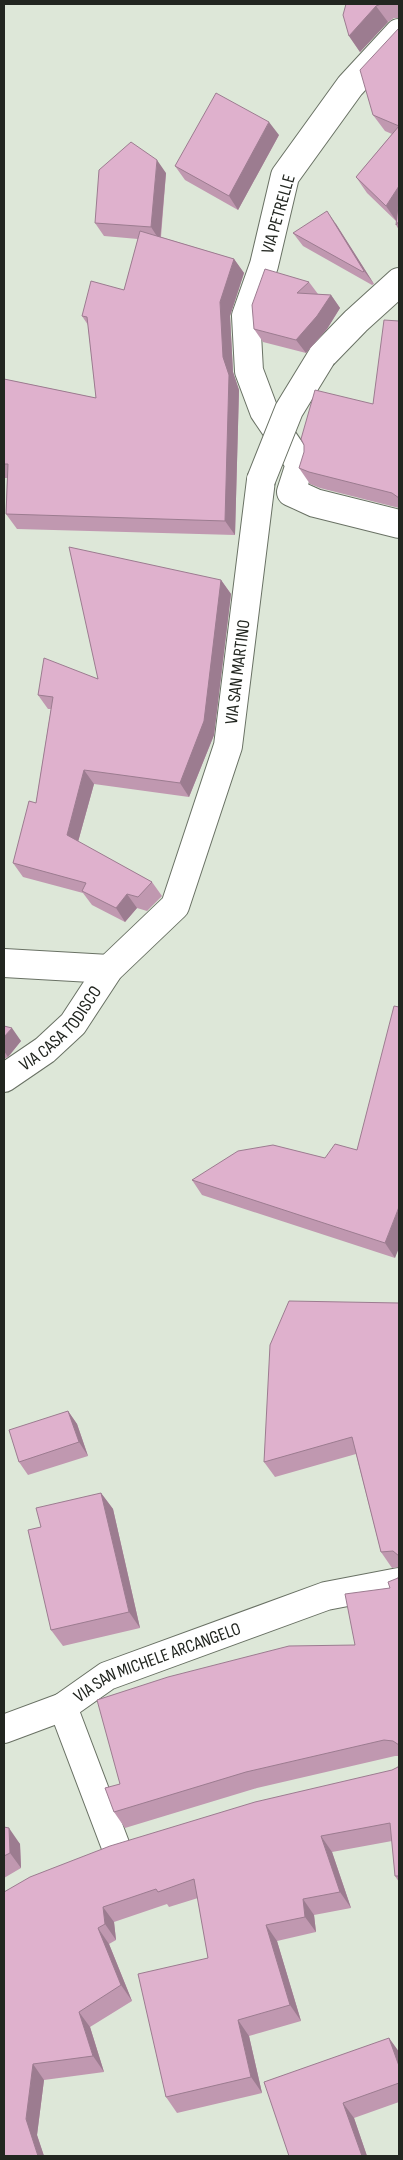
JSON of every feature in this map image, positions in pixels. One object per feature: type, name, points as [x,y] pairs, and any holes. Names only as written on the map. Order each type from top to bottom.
[{"type":"street","name":"VIA PETRELLE","points":[[399,32],[350,86],[285,176],[264,265],[246,316],[249,371],[264,411],[300,464],[292,492],[315,503],[399,524]]},
{"type":"street","name":"VIA SAN MARTINO","points":[[109,969],[175,906],[228,746],[261,480],[288,410],[322,356],[356,321],[399,282]]},
{"type":"street","points":[[4,963],[109,969]]},
{"type":"street","name":"VIA CASA TODISCO","points":[[4,1078],[46,1050],[74,1024],[109,969]]},
{"type":"street","name":"VIA SAN MICHELE ARCANGELO","points":[[116,1847],[62,1707],[107,1676],[326,1596],[399,1582]]},
{"type":"street","points":[[4,1729],[62,1707]]},
{"type":"street","points":[[89,1858],[143,1839]]},
{"type":"building","points":[[346,4],[381,4],[376,6],[349,36],[343,15]]},
{"type":"building","points":[[399,28],[399,126],[373,115],[360,70]]},
{"type":"building","points":[[216,93],[269,122],[229,196],[175,166]]},
{"type":"building","points":[[399,126],[399,186],[386,206],[356,177]]},
{"type":"building","points":[[131,142],[157,160],[151,227],[95,223],[99,170]]},
{"type":"building","points":[[399,196],[399,221],[396,225]]},
{"type":"building","points":[[327,211],[364,271],[363,272],[293,233]]},
{"type":"building","points":[[140,231],[234,259],[220,302],[223,357],[229,375],[225,521],[6,514],[8,464],[4,464],[4,379],[96,398],[87,317],[82,316],[91,281],[124,290]]},
{"type":"building","points":[[265,269],[309,282],[297,293],[331,295],[317,316],[296,340],[254,329],[252,305]]},
{"type":"building","points":[[384,320],[399,321],[399,498],[392,493],[299,468],[304,452],[304,445],[301,439],[315,390],[373,404]]},
{"type":"building","points":[[69,547],[221,580],[204,721],[180,783],[84,770],[67,835],[152,882],[138,897],[127,894],[116,908],[82,891],[86,883],[13,863],[29,801],[36,803],[53,697],[38,695],[44,658],[98,679]]},
{"type":"building","points":[[394,1006],[399,1007],[399,1207],[385,1243],[192,1180],[238,1151],[273,1145],[325,1158],[335,1144],[357,1150]]},
{"type":"building","points":[[4,1026],[12,1028],[4,1037]]},
{"type":"building","points":[[289,1301],[399,1303],[399,1556],[393,1551],[381,1552],[352,1437],[264,1462],[270,1345]]},
{"type":"building","points":[[68,1411],[79,1442],[19,1462],[9,1430]]},
{"type":"building","points":[[101,1493],[129,1612],[51,1630],[28,1530],[41,1527],[36,1508]]},
{"type":"building","points":[[399,1576],[399,1745],[393,1741],[384,1740],[246,1772],[114,1812],[105,1788],[120,1784],[97,1700],[168,1677],[289,1646],[355,1645],[345,1594],[390,1588],[388,1582]]},
{"type":"building","points":[[399,1765],[399,1876],[395,1876],[390,1823],[321,1836],[340,1892],[303,1899],[305,1917],[266,1925],[290,2005],[238,2020],[251,2077],[166,2097],[138,1974],[208,1958],[194,1879],[158,1892],[156,1889],[103,1907],[105,1924],[98,1928],[121,1985],[79,2012],[93,2056],[33,2064],[26,2119],[38,2156],[4,2156],[4,1892],[30,1877],[110,1846],[255,1802],[392,1770]]},
{"type":"building","points":[[4,1827],[9,1828],[10,1853],[4,1856]]},
{"type":"building","points":[[389,2038],[399,2066],[399,2083],[343,2103],[362,2156],[289,2156],[264,2082]]}]
